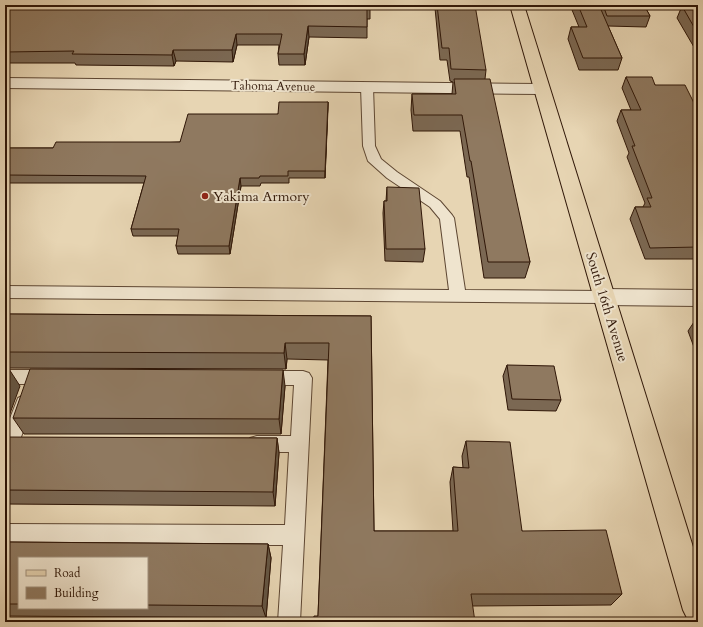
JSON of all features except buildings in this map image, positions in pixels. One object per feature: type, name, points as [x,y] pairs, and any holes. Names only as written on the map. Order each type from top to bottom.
[{"type":"main road","name":"South 16th Avenue","points":[[517,5],[698,610]]},
{"type":"street","name":"Tahoma Avenue","points":[[5,83],[541,89]]},
{"type":"street","points":[[604,297],[698,298]]},
{"type":"lane","points":[[367,87],[369,146],[375,161],[387,172],[435,204],[447,218],[458,296]]},
{"type":"lane","points":[[5,292],[604,297]]},
{"type":"lane","points":[[5,377],[65,377]]},
{"type":"lane","points":[[11,447],[33,377]]},
{"type":"lane","points":[[248,378],[303,378],[289,622]]},
{"type":"lane","points":[[237,444],[299,444]]},
{"type":"lane","points":[[5,534],[294,535]]},
{"type":"place","name":"Yakima Armory","points":[[205,196]]}]
